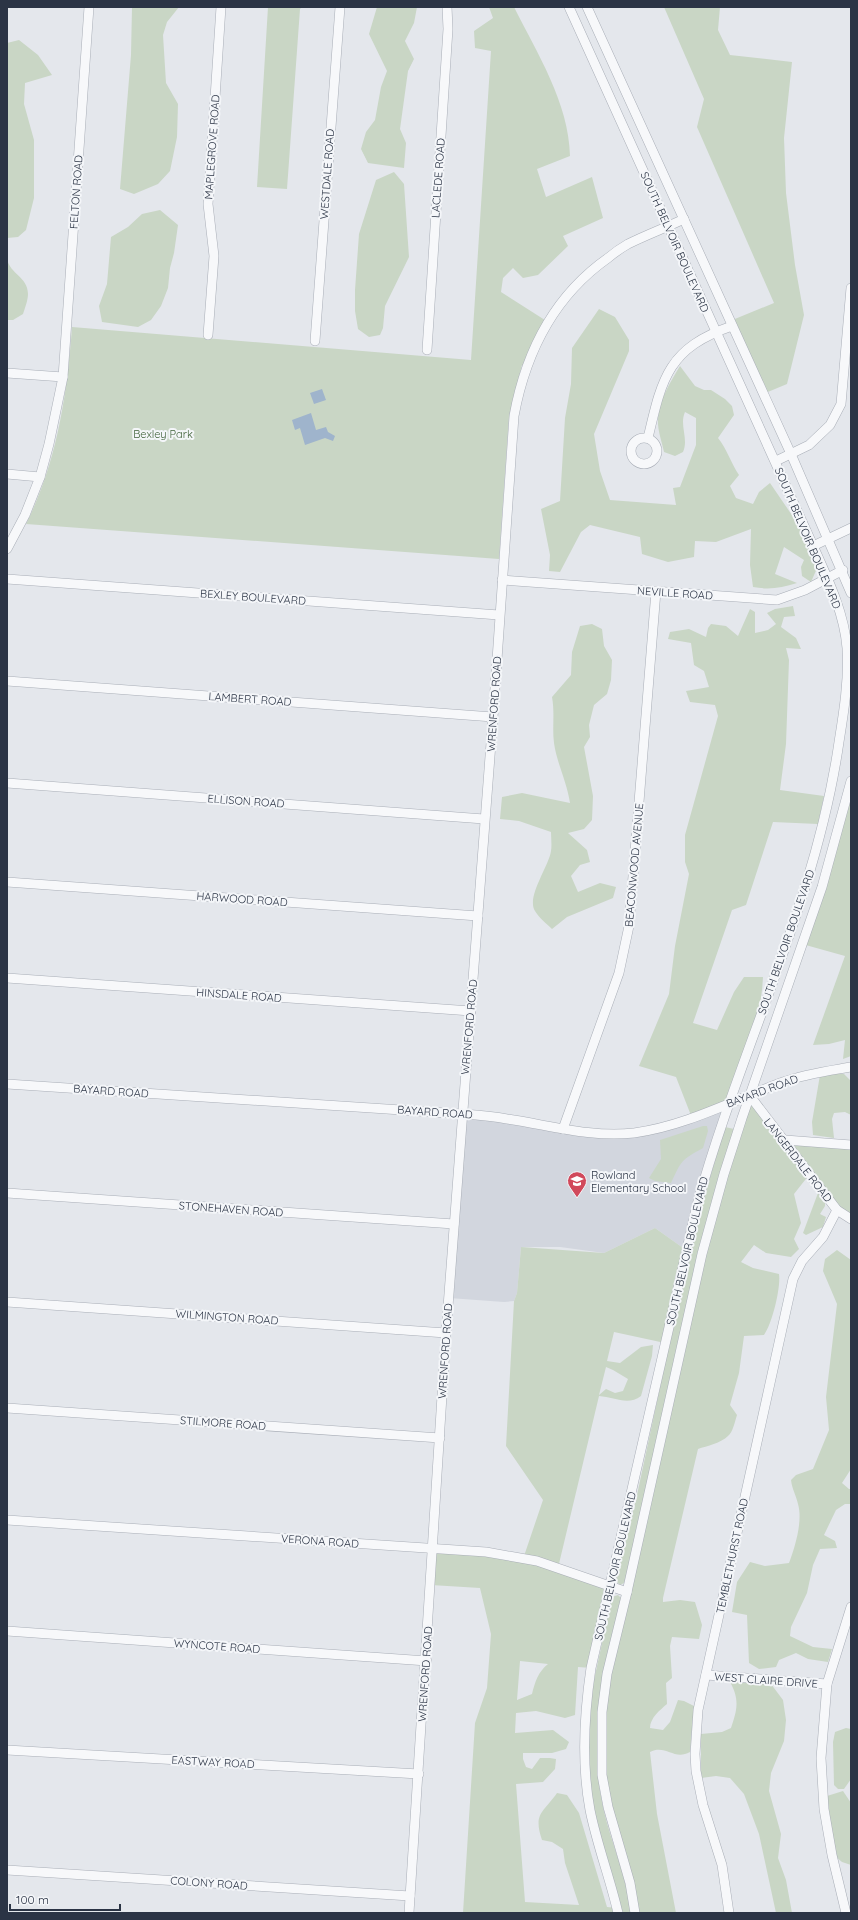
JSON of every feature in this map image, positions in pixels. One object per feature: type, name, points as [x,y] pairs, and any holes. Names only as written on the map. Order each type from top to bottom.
[{"type":"street","name":"FELTON ROAD","points":[[7,549],[25,515],[40,477],[50,444],[63,377],[89,7]]},
{"type":"street","name":"MAPLEGROVE ROAD","points":[[208,335],[214,256],[208,204],[221,7]]},
{"type":"street","name":"WESTDALE ROAD","points":[[315,341],[340,7]]},
{"type":"street","name":"LACLEDE ROAD","points":[[427,350],[448,29],[448,7]]},
{"type":"street","name":"SOUTH BELVOIR BOULEVARD","points":[[569,7],[776,461],[827,579],[841,618],[849,647],[845,701],[836,764],[815,858],[707,1169],[693,1219],[591,1668],[585,1708],[584,1758],[590,1810],[618,1913]]},
{"type":"street","name":"SOUTH BELVOIR BOULEVARD","points":[[587,7],[791,454],[843,570],[851,593]]},
{"type":"street","name":"WRENFORD ROAD","points":[[409,1913],[446,1333],[484,819],[493,717],[514,416],[528,361],[544,329],[564,297],[592,270],[627,245],[684,219]]},
{"type":"street","points":[[776,461],[809,445],[830,425],[841,404],[848,383],[851,288]]},
{"type":"street","points":[[648,438],[658,396],[669,369],[691,345],[716,331],[732,326]]},
{"type":"street","points":[[7,373],[63,377]]},
{"type":"street","points":[[7,474],[40,477]]},
{"type":"street","points":[[813,546],[851,528]]},
{"type":"street","name":"NEVILLE ROAD","points":[[502,580],[777,600],[805,590],[843,570]]},
{"type":"street","name":"BEXLEY BOULEVARD","points":[[7,579],[500,615]]},
{"type":"street","name":"BEACONWOOD AVENUE","points":[[563,1129],[619,973],[629,926],[656,591]]},
{"type":"street","name":"LAMBERT ROAD","points":[[7,682],[493,717]]},
{"type":"street","name":"SOUTH BELVOIR BOULEVARD","points":[[635,1913],[630,1883],[608,1807],[602,1775],[602,1712],[607,1674],[628,1592],[702,1254],[724,1174],[822,887],[851,781]]},
{"type":"street","name":"ELLISON ROAD","points":[[7,783],[484,819]]},
{"type":"street","name":"HARWOOD ROAD","points":[[7,882],[478,916]]},
{"type":"street","name":"HINSDALE ROAD","points":[[7,978],[471,1011]]},
{"type":"street","name":"BAYARD ROAD","points":[[7,1084],[462,1114],[507,1118],[596,1134],[632,1133],[659,1128],[750,1096],[784,1082],[851,1066]]},
{"type":"street","name":"LANGERDALE ROAD","points":[[750,1096],[837,1210],[851,1219]]},
{"type":"street","points":[[785,1140],[851,1145]]},
{"type":"street","name":"STONEHAVEN ROAD","points":[[7,1193],[454,1224]]},
{"type":"street","name":"TEMBLETHURST ROAD","points":[[729,1913],[722,1866],[703,1805],[696,1771],[695,1754],[698,1710],[793,1279],[802,1261],[823,1237],[837,1210]]},
{"type":"street","name":"WILMINGTON ROAD","points":[[7,1302],[446,1333]]},
{"type":"street","name":"STILMORE ROAD","points":[[7,1408],[440,1438]]},
{"type":"street","name":"VERONA ROAD","points":[[7,1520],[486,1552],[537,1561],[628,1592]]},
{"type":"street","points":[[846,1913],[832,1855],[824,1809],[821,1758],[827,1684],[851,1607]]},
{"type":"street","name":"WYNCOTE ROAD","points":[[7,1631],[426,1661]]},
{"type":"street","name":"WEST CLAIRE DRIVE","points":[[706,1675],[827,1684]]},
{"type":"street","name":"EASTWAY ROAD","points":[[7,1750],[419,1774]]},
{"type":"street","name":"COLONY ROAD","points":[[7,1870],[410,1896]]},
{"type":"shaded area","name":"Rowland Elementary School","points":[[730,1103],[686,1250],[655,1228],[604,1253],[560,1247],[521,1247],[517,1293],[514,1301],[504,1302],[449,1298],[462,1114],[563,1129],[632,1133]]},
{"type":"green space","points":[[132,7],[179,7],[167,22],[163,35],[166,83],[178,104],[177,137],[170,171],[158,184],[134,194],[120,189],[131,55]]},
{"type":"green space","points":[[268,7],[302,7],[300,9],[287,189],[257,187]]},
{"type":"green space","points":[[377,7],[417,7],[414,23],[405,41],[414,59],[408,71],[400,129],[406,143],[404,168],[368,163],[361,149],[366,132],[375,120],[381,87],[387,71],[369,34]]},
{"type":"green space","name":"Bexley Park","points":[[489,7],[514,7],[542,60],[558,98],[564,117],[570,156],[537,169],[546,197],[592,177],[603,218],[563,236],[568,246],[538,275],[523,278],[513,268],[503,278],[501,292],[548,322],[527,365],[522,365],[509,416],[499,559],[26,524],[46,477],[59,428],[67,378],[72,327],[471,360],[491,51],[475,48],[474,31],[493,18]]},
{"type":"green space","points":[[664,7],[720,7],[718,30],[730,55],[792,62],[784,138],[786,193],[795,265],[804,315],[787,384],[763,394],[730,321],[774,303],[697,127],[704,99]]},
{"type":"green space","points":[[19,40],[38,55],[52,75],[25,83],[24,104],[34,140],[34,198],[26,230],[18,237],[7,238],[7,43]]},
{"type":"green space","points":[[394,172],[404,184],[409,257],[385,306],[383,328],[380,335],[369,337],[358,329],[355,311],[359,234],[376,180]]},
{"type":"green space","points":[[160,210],[178,225],[168,288],[161,306],[151,320],[138,327],[102,322],[99,306],[107,284],[111,237],[128,227],[142,214]]},
{"type":"green space","points":[[7,259],[12,268],[25,283],[28,294],[23,314],[13,320],[7,320]]},
{"type":"green space","points":[[599,309],[615,317],[629,340],[629,351],[594,434],[600,471],[610,500],[676,505],[673,488],[680,487],[696,445],[696,418],[685,412],[683,422],[685,447],[683,452],[675,456],[664,452],[659,431],[658,418],[663,398],[669,384],[680,366],[695,386],[704,390],[711,390],[725,399],[732,406],[734,415],[718,438],[739,475],[730,486],[736,498],[753,504],[759,492],[770,483],[798,524],[818,566],[811,582],[802,576],[801,567],[804,560],[784,547],[775,574],[797,583],[775,588],[753,587],[750,565],[751,529],[716,542],[695,541],[694,557],[668,562],[642,554],[640,537],[590,525],[581,532],[560,572],[549,571],[550,555],[541,509],[560,501],[565,418],[571,384],[572,348]]},
{"type":"green space","points":[[793,606],[795,616],[784,617],[781,627],[796,638],[801,649],[786,648],[789,660],[786,744],[780,790],[824,796],[818,824],[773,822],[746,905],[732,910],[693,1023],[717,1030],[734,992],[744,977],[763,977],[759,1009],[751,1041],[730,1103],[692,1118],[676,1077],[639,1066],[669,994],[675,946],[689,874],[685,862],[685,835],[718,716],[715,705],[690,702],[686,691],[709,687],[704,671],[694,665],[691,643],[668,639],[670,632],[689,629],[706,637],[708,628],[711,624],[726,626],[738,636],[750,609],[755,612],[755,633],[768,630],[776,624],[767,613],[775,609]]},
{"type":"green space","points":[[592,624],[602,629],[604,646],[612,660],[611,680],[607,694],[594,705],[589,725],[590,737],[584,747],[593,796],[592,820],[584,829],[568,833],[587,850],[590,862],[580,865],[571,876],[578,892],[600,883],[616,887],[613,898],[567,917],[552,929],[537,914],[533,905],[533,898],[551,851],[551,832],[519,821],[500,819],[502,797],[522,793],[570,803],[554,743],[552,697],[571,675],[572,652],[580,626]]},
{"type":"green space","points":[[851,781],[851,1056],[843,1059],[845,1040],[829,1044],[813,1045],[845,956],[802,944]]},
{"type":"green space","points":[[835,1073],[844,1074],[851,1081],[851,1115],[845,1112],[834,1113],[832,1119],[834,1138],[813,1135],[812,1122],[820,1075]]},
{"type":"green space","points":[[750,1096],[785,1140],[851,1145],[851,1219],[809,1175],[794,1194],[801,1223],[794,1239],[799,1249],[791,1257],[766,1253],[754,1245],[741,1262],[753,1268],[779,1274],[779,1288],[773,1315],[764,1335],[744,1336],[739,1373],[730,1405],[737,1415],[731,1432],[722,1441],[698,1449],[663,1598],[663,1602],[680,1600],[695,1602],[702,1625],[699,1639],[672,1637],[670,1646],[672,1678],[666,1683],[667,1704],[650,1724],[650,1728],[663,1730],[670,1722],[678,1700],[694,1706],[690,1752],[679,1755],[661,1750],[650,1752],[657,1814],[676,1913],[635,1913],[608,1807],[602,1712],[694,1289]]},
{"type":"green space","points":[[707,1126],[708,1131],[703,1148],[690,1155],[682,1162],[671,1183],[655,1181],[649,1178],[661,1159],[660,1140]]},
{"type":"green space","points":[[725,1127],[734,1129],[626,1582],[620,1585],[616,1581],[617,1576],[637,1495],[692,1238]]},
{"type":"green space","points":[[818,1193],[825,1202],[825,1206],[820,1214],[826,1217],[823,1227],[806,1235],[803,1233]]},
{"type":"green space","points":[[655,1228],[686,1250],[665,1343],[614,1332],[607,1361],[620,1363],[641,1347],[653,1345],[652,1356],[641,1396],[636,1399],[626,1401],[599,1396],[558,1568],[610,1585],[591,1668],[578,1667],[575,1715],[565,1718],[536,1711],[516,1713],[515,1733],[553,1730],[569,1742],[566,1749],[552,1753],[523,1753],[523,1759],[526,1767],[532,1769],[540,1758],[550,1758],[556,1759],[555,1769],[543,1782],[516,1784],[525,1902],[579,1905],[565,1863],[563,1849],[552,1842],[542,1840],[539,1831],[539,1819],[541,1814],[557,1793],[567,1795],[579,1813],[607,1907],[617,1908],[618,1913],[463,1913],[475,1723],[487,1688],[491,1634],[480,1588],[431,1585],[433,1549],[523,1559],[543,1500],[506,1446],[514,1301],[517,1293],[521,1247],[604,1253]],"holes":[[[606,1367],[628,1379],[623,1391],[615,1393],[606,1389],[599,1395]],[[520,1661],[548,1664],[537,1678],[532,1694],[517,1700]]]},
{"type":"green space","points":[[837,1250],[851,1260],[851,1469],[842,1483],[851,1489],[851,1504],[845,1504],[836,1510],[824,1535],[835,1541],[837,1548],[820,1549],[813,1565],[807,1593],[791,1627],[790,1636],[813,1647],[832,1649],[828,1662],[808,1659],[796,1653],[779,1660],[776,1667],[759,1669],[749,1663],[747,1615],[732,1612],[737,1582],[750,1562],[765,1566],[789,1563],[794,1549],[800,1518],[791,1480],[796,1475],[813,1469],[829,1430],[826,1397],[837,1304],[823,1271],[825,1259]]},
{"type":"green space","points":[[618,1595],[621,1598],[601,1699],[598,1725],[598,1776],[605,1816],[626,1885],[631,1913],[622,1913],[595,1816],[588,1769],[587,1728],[594,1680],[612,1597]]},
{"type":"green space","points":[[730,1682],[771,1684],[783,1700],[786,1720],[784,1741],[771,1773],[769,1791],[781,1834],[778,1858],[786,1880],[792,1913],[776,1913],[759,1834],[744,1794],[730,1778],[716,1776],[701,1778],[701,1734],[722,1732],[731,1728],[733,1722],[736,1710],[736,1700]]},
{"type":"green space","points":[[846,1728],[851,1729],[851,1779],[844,1789],[838,1789],[834,1785],[833,1742],[835,1732]]},
{"type":"green space","points":[[843,1791],[851,1803],[851,1865],[842,1862],[835,1856],[827,1796]]},
{"type":"water","points":[[322,389],[326,400],[314,404],[310,393]]},
{"type":"water","points":[[311,413],[316,430],[326,427],[328,432],[335,436],[333,441],[325,438],[305,445],[300,428],[295,430],[292,420]]},
{"type":"place","name":"Rowland Elementary School","points":[[577,1198]]}]
